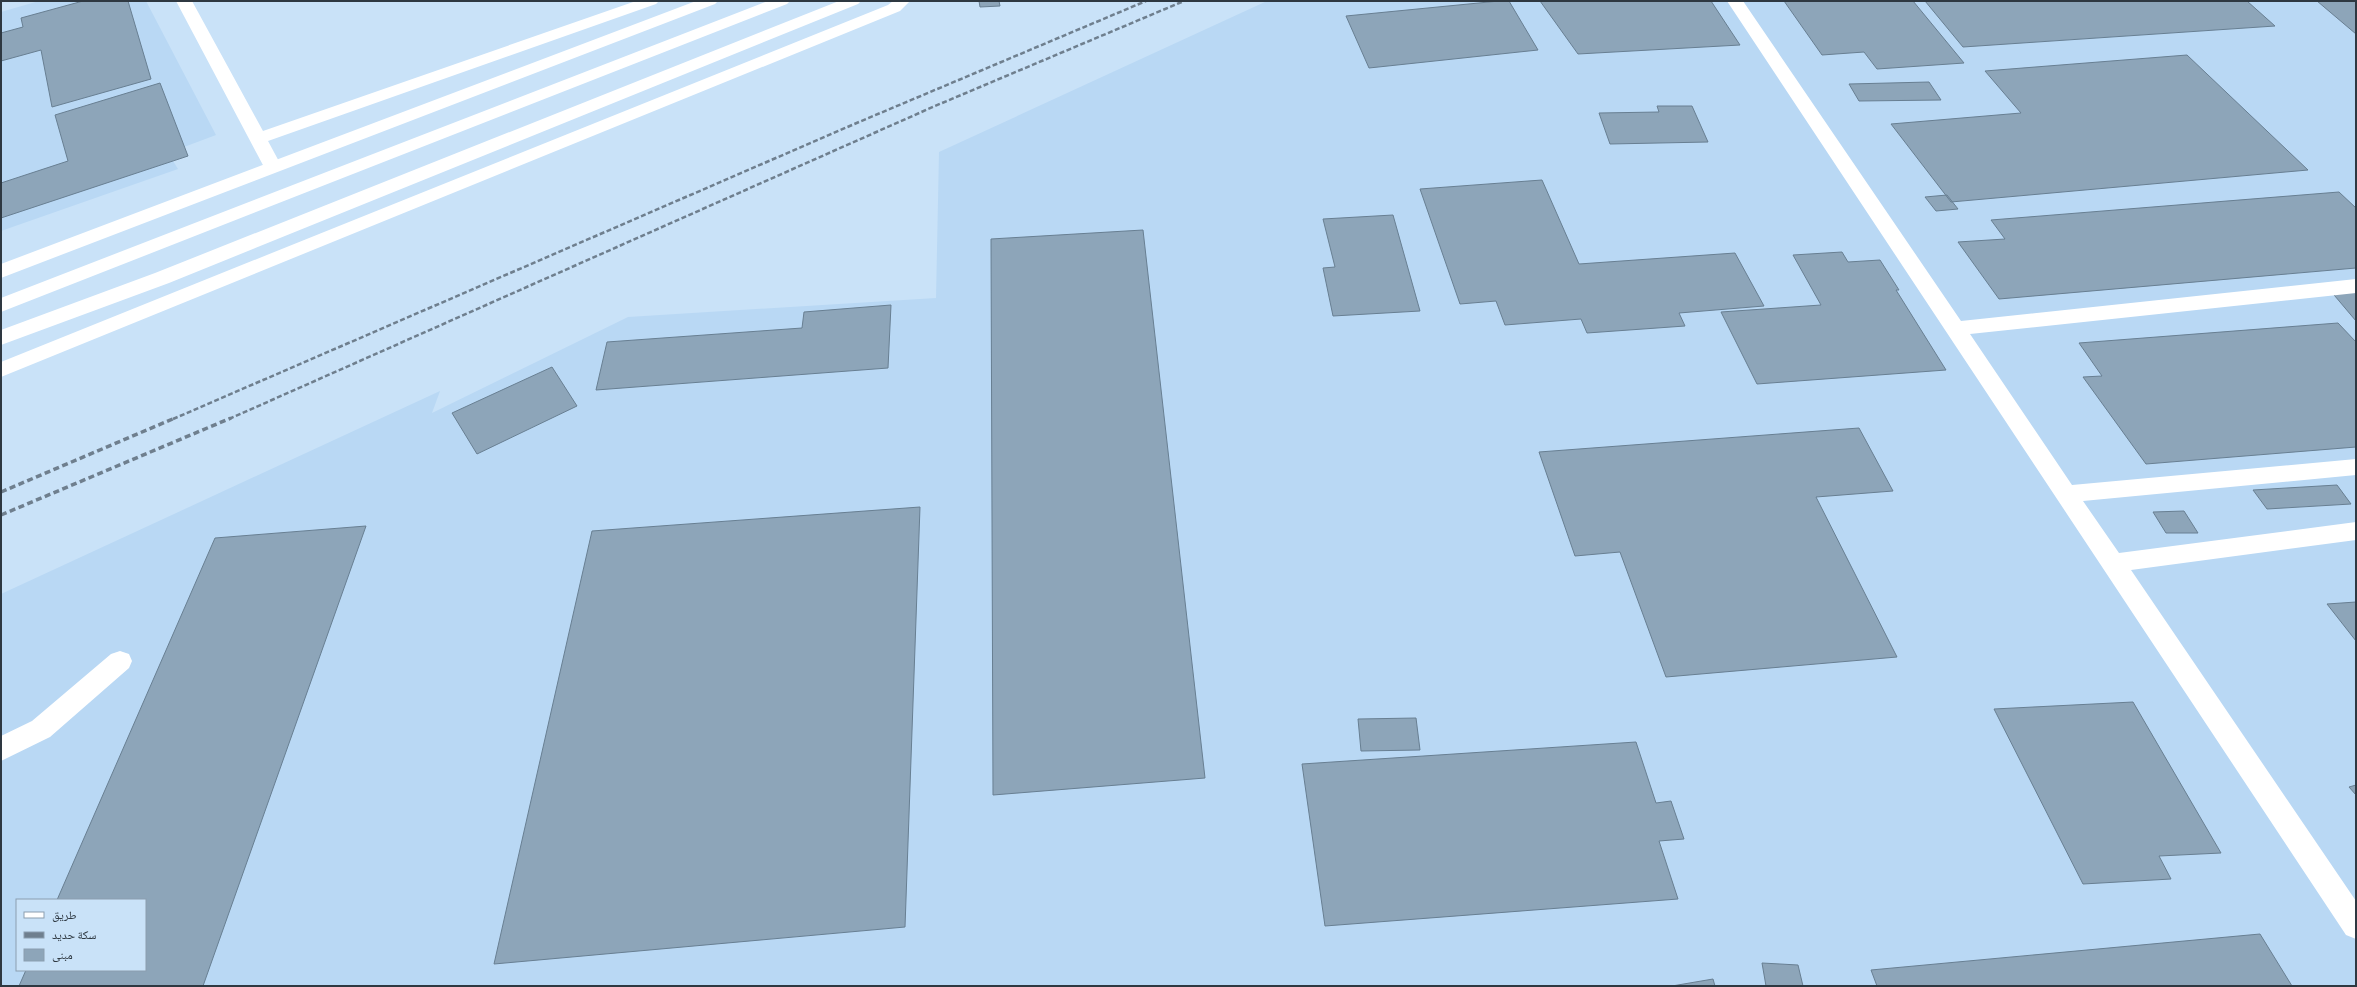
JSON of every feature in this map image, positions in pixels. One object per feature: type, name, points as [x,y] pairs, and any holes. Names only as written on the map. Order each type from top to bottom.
[{"type":"street","points":[[184,1],[273,167]]},
{"type":"street","points":[[258,140],[651,1]]},
{"type":"street","points":[[1,271],[710,1]]},
{"type":"street","points":[[1,305],[782,1]]},
{"type":"street","points":[[1,338],[162,278],[853,1]]},
{"type":"street","points":[[1,370],[894,8],[902,1]]},
{"type":"street","points":[[1735,1],[2356,925]]},
{"type":"street","points":[[1955,329],[2356,286]]},
{"type":"street","points":[[2066,494],[2356,467]]},
{"type":"street","points":[[2113,563],[2356,531]]},
{"type":"street","points":[[1,749],[41,729],[120,661]]},
{"type":"shaded area","points":[[39,1],[146,1],[216,135],[168,153],[178,169],[1,231],[1,12]]},
{"type":"shaded area","points":[[1267,1],[2356,1],[2356,986],[1,986],[1,594],[440,391],[432,413],[628,317],[936,298],[939,152]]},
{"type":"building","points":[[83,1],[128,1],[151,79],[52,107],[41,50],[1,61],[1,33],[23,27],[21,18]]},
{"type":"building","points":[[979,1],[999,1],[1000,6],[980,7]]},
{"type":"building","points":[[1509,1],[1538,50],[1369,68],[1346,16]]},
{"type":"building","points":[[1540,1],[1711,1],[1740,45],[1578,54]]},
{"type":"building","points":[[1784,1],[1913,1],[1964,63],[1877,69],[1864,52],[1822,55]]},
{"type":"building","points":[[1925,1],[2247,1],[2275,26],[1963,47]]},
{"type":"building","points":[[2317,1],[2356,1],[2356,34]]},
{"type":"building","points":[[2187,55],[2308,170],[1951,202],[1891,124],[2021,113],[1985,71]]},
{"type":"building","points":[[1929,82],[1941,100],[1859,101],[1849,84]]},
{"type":"building","points":[[160,83],[188,156],[1,218],[1,183],[68,161],[55,115]]},
{"type":"building","points":[[1657,106],[1692,106],[1708,142],[1610,144],[1599,113],[1659,112]]},
{"type":"building","points":[[1542,180],[1579,264],[1735,253],[1764,306],[1679,313],[1685,326],[1587,333],[1581,319],[1505,325],[1496,301],[1460,304],[1420,189]]},
{"type":"building","points":[[2339,192],[2356,208],[2356,268],[1999,299],[1958,242],[2005,239],[1991,220]]},
{"type":"building","points":[[1947,195],[1958,209],[1936,211],[1925,197]]},
{"type":"building","points":[[1393,215],[1420,311],[1333,316],[1323,268],[1335,267],[1323,219]]},
{"type":"building","points":[[1143,230],[1205,778],[993,795],[991,239]]},
{"type":"building","points":[[1842,252],[1848,262],[1880,260],[1899,290],[1896,290],[1946,370],[1757,384],[1721,312],[1821,305],[1793,255]]},
{"type":"building","points":[[2356,288],[2356,321],[2329,289]]},
{"type":"building","points":[[891,305],[888,368],[596,390],[607,342],[802,328],[804,312]]},
{"type":"building","points":[[2338,323],[2356,342],[2356,447],[2146,464],[2083,377],[2102,376],[2079,343]]},
{"type":"building","points":[[552,367],[577,406],[477,454],[452,413]]},
{"type":"building","points":[[1859,428],[1893,491],[1816,497],[1897,657],[1666,677],[1620,552],[1575,556],[1539,452]]},
{"type":"building","points":[[2337,485],[2351,504],[2267,509],[2253,490]]},
{"type":"building","points":[[920,507],[905,927],[494,964],[592,531]]},
{"type":"building","points":[[2184,511],[2198,533],[2166,533],[2153,512]]},
{"type":"building","points":[[366,526],[203,986],[19,986],[26,971],[146,971],[146,899],[57,899],[215,538]]},
{"type":"building","points":[[2356,602],[2356,641],[2327,604]]},
{"type":"building","points":[[2133,702],[2221,853],[2159,856],[2171,879],[2083,884],[1994,709]]},
{"type":"building","points":[[1416,718],[1420,750],[1361,751],[1358,719]]},
{"type":"building","points":[[1636,742],[1656,803],[1671,801],[1684,839],[1659,841],[1678,899],[1325,926],[1302,764]]},
{"type":"building","points":[[2356,785],[2356,795],[2349,787]]},
{"type":"building","points":[[2260,934],[2292,986],[1877,986],[1871,970]]},
{"type":"building","points":[[1762,963],[1798,965],[1803,986],[1766,986]]},
{"type":"building","points":[[1713,979],[1715,986],[1672,986]]},
{"type":"railway","points":[[173,419],[859,122],[1146,1]]},
{"type":"railway","points":[[229,419],[935,106],[1184,1]]},
{"type":"railway","points":[[1,492],[175,418]]},
{"type":"railway","points":[[1,515],[231,418]]}]
